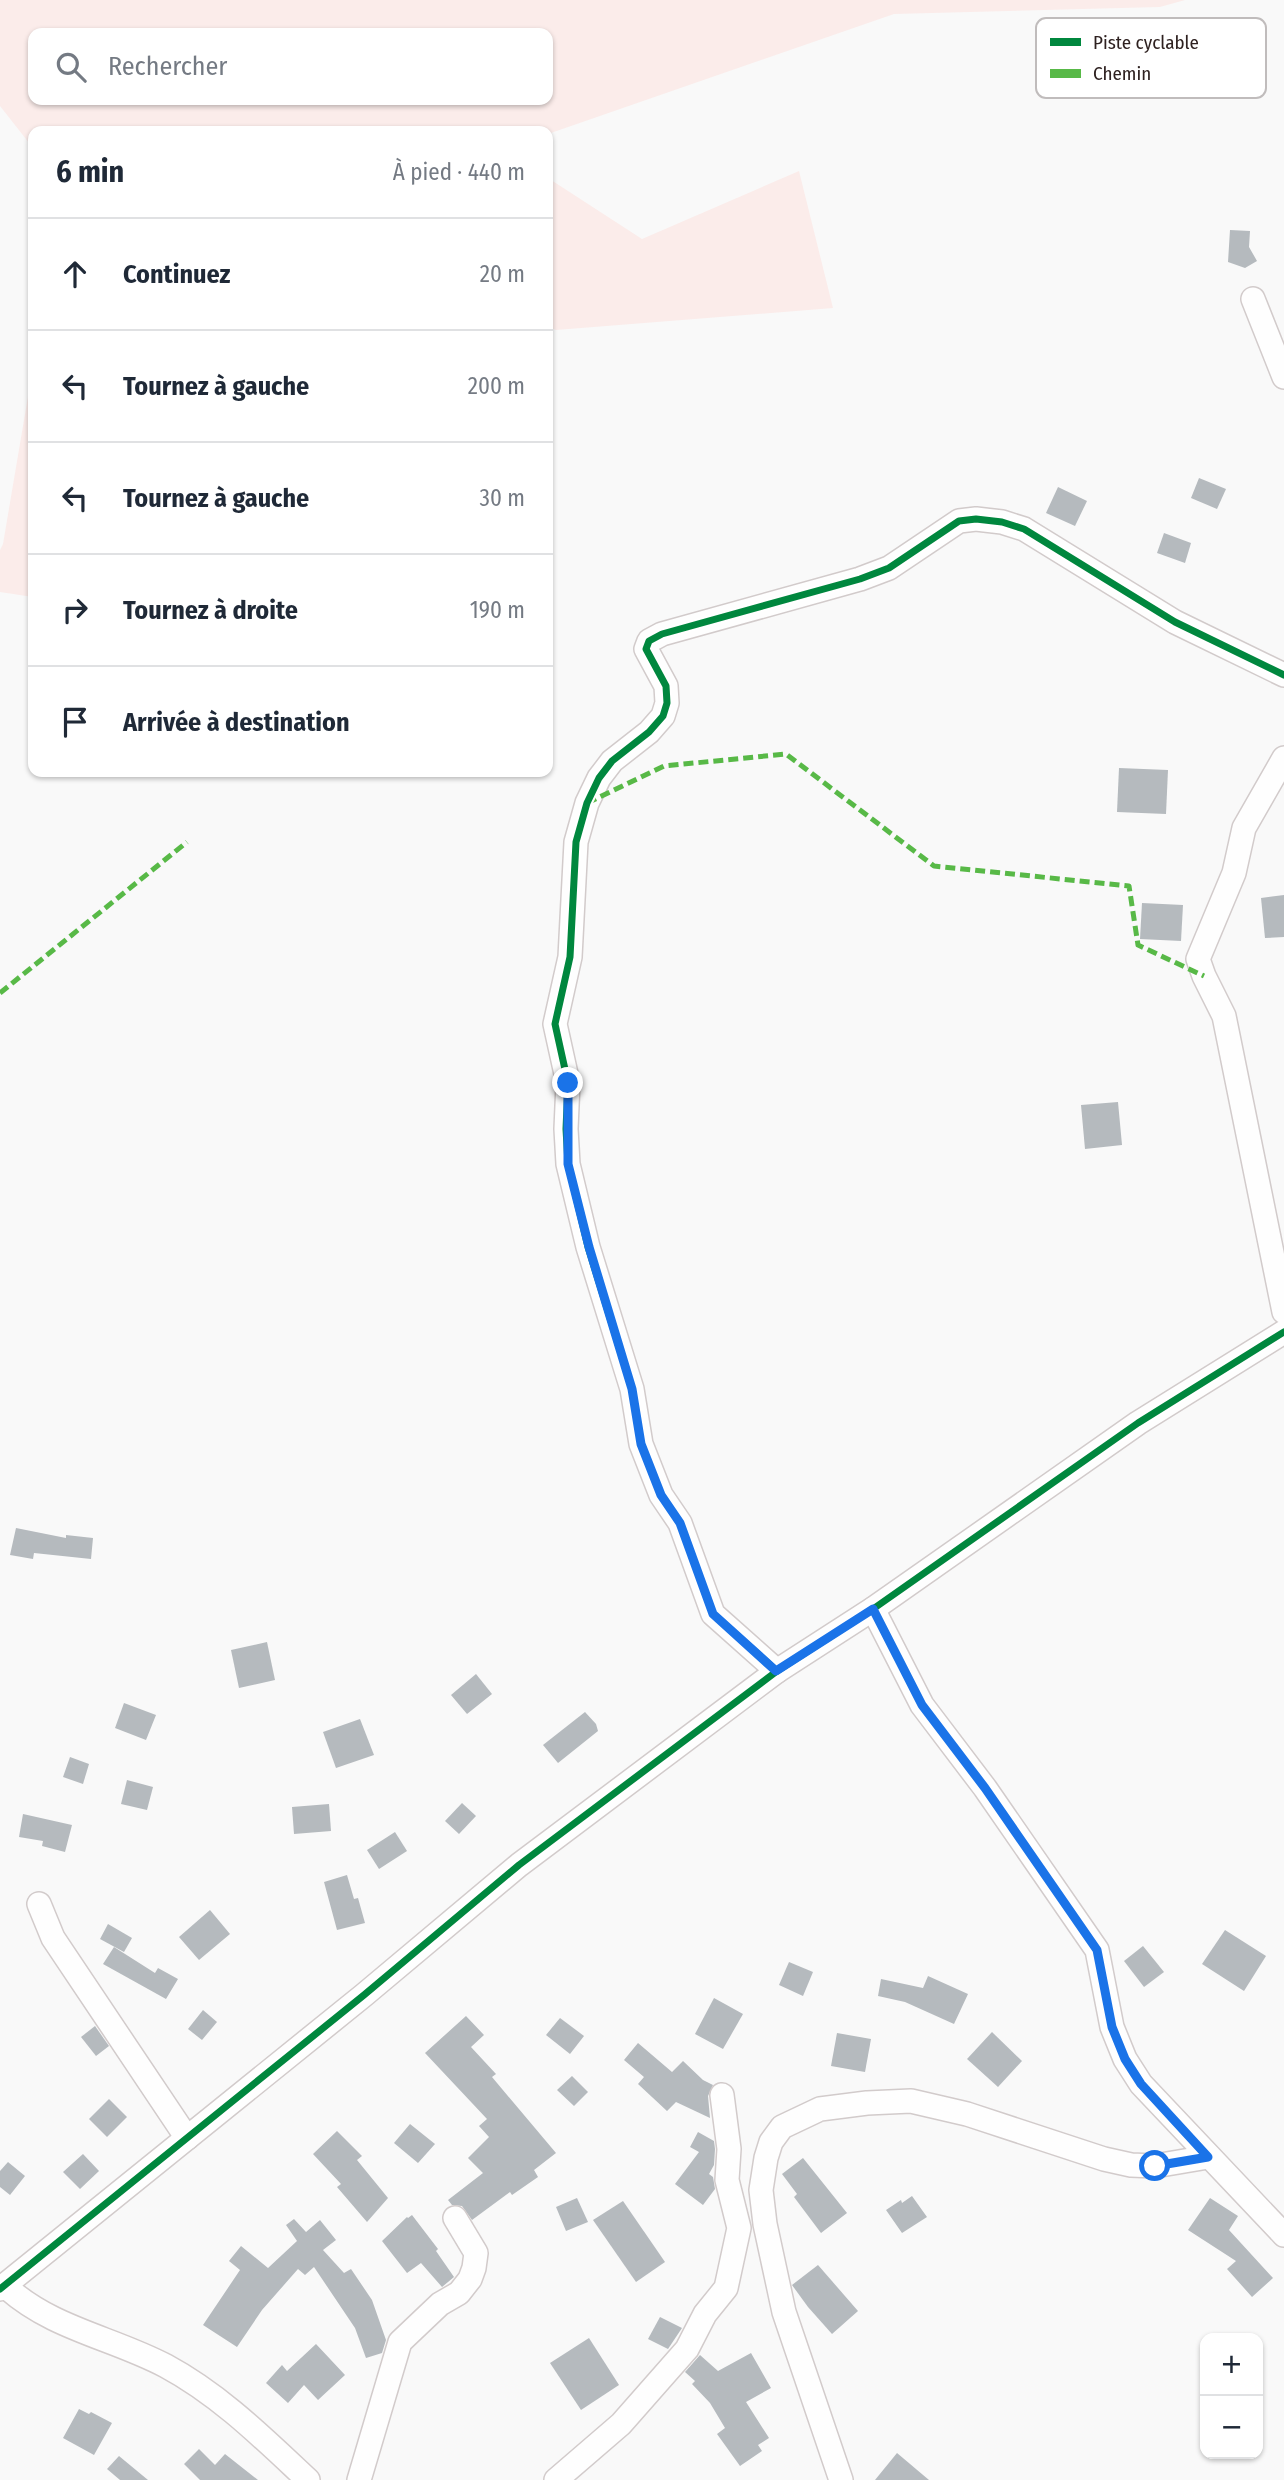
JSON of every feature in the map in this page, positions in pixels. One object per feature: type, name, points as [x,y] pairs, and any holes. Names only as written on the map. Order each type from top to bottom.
[{"type":"street","points":[[1253,299],[1284,377]]},
{"type":"street","points":[[776,1671],[713,1614],[680,1523],[661,1495],[641,1444],[632,1389],[589,1247],[568,1164],[568,1083],[555,1024],[570,957],[576,842],[587,803],[600,778],[612,761],[649,732],[663,716],[667,703],[666,686],[646,649],[649,641],[662,634],[860,579],[889,568],[959,521],[976,519],[1002,522],[1024,529],[1175,622],[1284,675]]},
{"type":"street","points":[[1284,758],[1244,828],[1234,873],[1198,959],[1224,1016],[1284,1312]]},
{"type":"street","points":[[308,2480],[225,2406],[183,2375],[54,2321],[2,2288],[364,1995],[519,1865],[776,1671],[873,1609],[1138,1423],[1284,1332]]},
{"type":"street","points":[[873,1609],[922,1705],[985,1788],[1097,1950],[1112,2027],[1125,2059],[1141,2084],[1284,2235]]},
{"type":"street","points":[[39,1904],[53,1938],[187,2138]]},
{"type":"street","points":[[556,2480],[621,2424],[687,2349],[705,2314],[726,2288],[739,2228],[727,2180],[729,2149],[722,2095]]},
{"type":"street","points":[[841,2480],[784,2312],[765,2224],[761,2190],[766,2158],[771,2142],[782,2127],[820,2109],[911,2101],[967,2114],[1130,2165],[1155,2166],[1208,2157]]},
{"type":"street","points":[[359,2480],[400,2342],[440,2304],[459,2293],[470,2279],[476,2253],[455,2218]]},
{"type":"shaded area","points":[[0,0],[1185,0],[1160,7],[894,14],[553,132],[553,126],[28,126],[28,142],[0,106]]},
{"type":"shaded area","points":[[799,171],[833,308],[553,329],[553,181],[642,239]]},
{"type":"shaded area","points":[[28,396],[28,596],[0,592],[0,550]]},
{"type":"building","points":[[1230,230],[1250,231],[1249,247],[1257,261],[1245,268],[1228,262]]},
{"type":"building","points":[[1199,478],[1226,489],[1217,509],[1191,498]]},
{"type":"building","points":[[1058,487],[1087,501],[1075,526],[1046,513]]},
{"type":"building","points":[[1164,533],[1191,543],[1185,563],[1157,553]]},
{"type":"building","points":[[1119,768],[1168,770],[1166,814],[1117,812]]},
{"type":"building","points":[[1284,895],[1284,937],[1265,938],[1261,898]]},
{"type":"building","points":[[1142,903],[1183,905],[1181,941],[1140,939]]},
{"type":"building","points":[[1118,1102],[1122,1145],[1085,1149],[1081,1105]]},
{"type":"building","points":[[16,1528],[66,1538],[66,1535],[93,1538],[91,1559],[34,1553],[33,1559],[10,1555]]},
{"type":"building","points":[[267,1642],[275,1680],[239,1688],[231,1650]]},
{"type":"building","points":[[476,1674],[492,1694],[467,1714],[451,1695]]},
{"type":"building","points":[[124,1703],[156,1715],[146,1740],[115,1728]]},
{"type":"building","points":[[585,1712],[596,1724],[598,1731],[558,1763],[543,1745]]},
{"type":"building","points":[[360,1719],[374,1755],[336,1768],[323,1732]]},
{"type":"building","points":[[70,1757],[89,1764],[83,1784],[63,1777]]},
{"type":"building","points":[[127,1780],[153,1787],[147,1810],[121,1804]]},
{"type":"building","points":[[462,1803],[476,1816],[459,1834],[445,1821]]},
{"type":"building","points":[[329,1804],[331,1831],[294,1834],[292,1807]]},
{"type":"building","points":[[23,1814],[72,1825],[65,1852],[42,1846],[43,1841],[19,1837]]},
{"type":"building","points":[[395,1832],[407,1851],[379,1869],[367,1850]]},
{"type":"building","points":[[347,1875],[354,1899],[358,1898],[365,1923],[337,1930],[324,1882]]},
{"type":"building","points":[[210,1910],[230,1934],[199,1960],[179,1937]]},
{"type":"building","points":[[108,1924],[132,1938],[124,1952],[100,1939]]},
{"type":"building","points":[[1225,1930],[1266,1956],[1244,1991],[1202,1964]]},
{"type":"building","points":[[1143,1946],[1164,1972],[1144,1987],[1124,1961]]},
{"type":"building","points":[[114,1947],[155,1973],[158,1968],[178,1979],[166,1999],[103,1964]]},
{"type":"building","points":[[789,1962],[813,1972],[803,1996],[779,1985]]},
{"type":"building","points":[[928,1976],[968,1994],[954,2024],[905,2002],[878,1996],[881,1979],[923,1988]]},
{"type":"building","points":[[714,1998],[743,2014],[723,2049],[695,2034]]},
{"type":"building","points":[[203,2010],[217,2022],[202,2040],[188,2029]]},
{"type":"building","points":[[466,2016],[484,2035],[471,2047],[496,2074],[492,2077],[556,2153],[534,2170],[538,2177],[512,2195],[510,2192],[472,2220],[462,2206],[452,2205],[448,2200],[483,2173],[468,2158],[489,2137],[479,2126],[487,2119],[425,2053]]},
{"type":"building","points":[[560,2018],[584,2036],[570,2054],[546,2035]]},
{"type":"building","points":[[95,2026],[109,2046],[96,2056],[81,2037]]},
{"type":"building","points":[[992,2032],[1022,2061],[998,2087],[967,2059]]},
{"type":"building","points":[[837,2033],[871,2039],[865,2072],[831,2066]]},
{"type":"building","points":[[638,2043],[672,2072],[683,2061],[703,2080],[713,2085],[708,2096],[710,2118],[676,2102],[667,2111],[638,2084],[644,2077],[624,2060]]},
{"type":"building","points":[[572,2076],[588,2092],[574,2106],[557,2090]]},
{"type":"building","points":[[109,2099],[127,2117],[107,2137],[89,2119]]},
{"type":"building","points":[[410,2124],[435,2144],[418,2163],[394,2143]]},
{"type":"building","points":[[337,2131],[362,2156],[357,2160],[388,2198],[367,2222],[337,2187],[341,2184],[313,2154]]},
{"type":"building","points":[[698,2132],[714,2141],[715,2149],[714,2165],[709,2174],[713,2177],[715,2189],[703,2205],[675,2184],[699,2152],[690,2147]]},
{"type":"building","points":[[83,2154],[99,2171],[80,2189],[63,2172]]},
{"type":"building","points":[[803,2158],[847,2213],[821,2233],[794,2197],[797,2194],[782,2174]]},
{"type":"building","points":[[8,2162],[25,2176],[10,2195],[0,2187],[0,2171]]},
{"type":"building","points":[[912,2196],[927,2217],[902,2233],[886,2210]]},
{"type":"building","points":[[577,2198],[588,2222],[566,2231],[556,2207]]},
{"type":"building","points":[[1210,2198],[1238,2216],[1229,2230],[1273,2278],[1252,2297],[1227,2269],[1236,2261],[1188,2230]]},
{"type":"building","points":[[623,2201],[665,2262],[636,2282],[593,2220]]},
{"type":"building","points":[[412,2215],[438,2249],[436,2251],[454,2277],[442,2287],[421,2263],[407,2273],[382,2241]]},
{"type":"building","points":[[294,2219],[306,2232],[320,2220],[336,2240],[323,2250],[344,2273],[351,2269],[372,2300],[386,2340],[382,2353],[366,2358],[355,2328],[314,2267],[305,2275],[298,2269],[262,2310],[237,2347],[203,2325],[240,2270],[229,2261],[241,2246],[268,2268],[297,2241],[286,2225]]},
{"type":"building","points":[[818,2265],[858,2311],[832,2334],[792,2285]]},
{"type":"building","points":[[660,2317],[682,2328],[668,2349],[648,2339]]},
{"type":"building","points":[[589,2338],[619,2385],[581,2410],[550,2363]]},
{"type":"building","points":[[316,2344],[345,2375],[318,2400],[304,2385],[288,2403],[266,2383],[282,2365],[287,2371]]},
{"type":"building","points":[[751,2353],[771,2388],[746,2402],[769,2438],[758,2445],[762,2451],[740,2466],[717,2434],[725,2428],[710,2403],[692,2384],[695,2381],[685,2372],[700,2355],[718,2371]]},
{"type":"building","points":[[79,2409],[112,2423],[94,2455],[63,2438]]},
{"type":"building","points":[[199,2449],[215,2465],[225,2454],[258,2480],[200,2480],[184,2464]]},
{"type":"building","points":[[897,2453],[929,2480],[875,2480]]},
{"type":"building","points":[[119,2456],[148,2480],[120,2480],[107,2469]]},
{"type":"marked path","points":[[587,803],[664,766],[786,754],[934,866],[1129,886],[1138,945],[1204,976]]},
{"type":"marked path","points":[[0,993],[187,842]]},
{"type":"cycle path","points":[[777,1671],[713,1614],[680,1523],[661,1495],[641,1444],[632,1389],[588,1247],[568,1164],[568,1083],[555,1024],[570,957],[576,842],[587,803],[599,778],[612,761],[649,732],[663,716],[667,703],[666,686],[646,649],[649,641],[662,634],[860,579],[889,568],[959,521],[976,519],[1002,522],[1024,529],[1175,622],[1284,675]]},
{"type":"cycle path","points":[[0,2289],[364,1995],[519,1865],[777,1671],[873,1609],[1138,1423],[1284,1332]]},
{"type":"route","points":[[568,1083],[568,1164],[589,1247],[632,1389],[641,1444],[661,1495],[680,1523],[713,1614],[776,1671],[873,1609],[922,1705],[985,1788],[1087,1932],[1097,1950],[1112,2027],[1125,2059],[1141,2084],[1208,2157],[1155,2166]]}]
